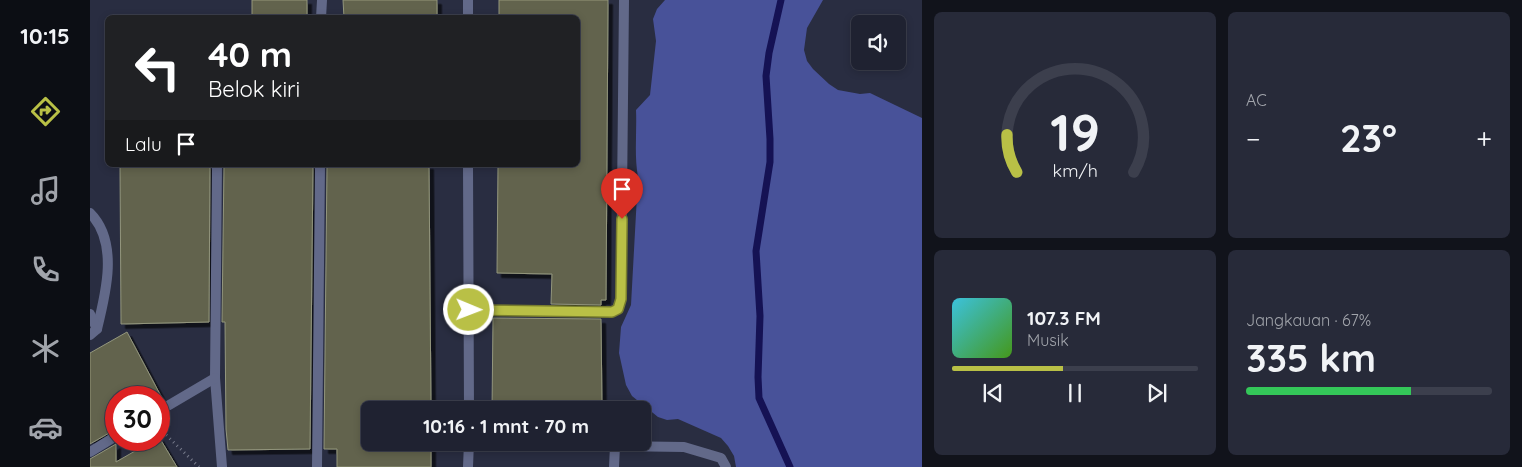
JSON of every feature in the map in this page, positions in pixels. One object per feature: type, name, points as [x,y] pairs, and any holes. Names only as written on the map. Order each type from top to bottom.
[{"type":"street","points":[[321,15],[322,0]]},
{"type":"street","points":[[468,0],[468,15]]},
{"type":"street","points":[[469,310],[612,312],[618,309],[621,299],[624,0]]},
{"type":"street","points":[[217,167],[215,378],[222,467]]},
{"type":"street","points":[[317,467],[320,167]]},
{"type":"street","points":[[468,167],[469,401]]},
{"type":"street","points":[[90,213],[98,220],[104,235],[107,254],[107,284],[93,332]]},
{"type":"street","points":[[90,314],[93,332]]},
{"type":"street","points":[[170,405],[215,378]]},
{"type":"street","points":[[90,452],[105,443]]},
{"type":"street","points":[[651,447],[684,447],[721,458],[726,467]]},
{"type":"street","points":[[468,467],[469,451]]},
{"type":"street","points":[[614,451],[614,467]]},
{"type":"path","points":[[170,439],[199,467]]},
{"type":"shaded area","points":[[665,0],[823,0],[807,28],[804,50],[807,61],[813,69],[838,90],[860,94],[870,93],[922,118],[922,467],[736,467],[734,456],[721,438],[678,419],[667,420],[658,417],[651,411],[651,401],[638,401],[632,396],[626,385],[619,353],[621,327],[631,305],[638,177],[636,110],[650,95],[656,41],[653,19],[657,9]]},
{"type":"building","points":[[252,0],[307,0],[307,15],[252,15]]},
{"type":"building","points":[[343,0],[437,0],[437,15],[344,15]]},
{"type":"building","points":[[499,0],[608,0],[606,300],[601,300],[601,305],[551,304],[552,274],[497,273],[498,167],[580,167],[580,15],[499,15]]},
{"type":"building","points":[[120,167],[210,167],[209,322],[121,324]]},
{"type":"building","points":[[224,167],[313,167],[310,449],[228,450],[226,429],[225,322],[222,322]]},
{"type":"building","points":[[327,167],[429,167],[431,401],[361,401],[361,451],[431,451],[431,467],[337,467],[337,449],[324,449]]},
{"type":"building","points":[[493,318],[601,319],[602,401],[492,401]]},
{"type":"building","points":[[127,332],[156,386],[105,386],[105,435],[90,444],[90,353]]},
{"type":"building","points":[[105,450],[116,451],[116,462],[135,451],[167,451],[177,467],[90,467],[90,459]]},
{"type":"waterway","points":[[781,0],[769,53],[766,76],[770,162],[756,251],[760,316],[758,377],[759,398],[790,467]]},
{"type":"route","points":[[469,310],[612,312],[618,309],[621,299],[622,219]]}]
